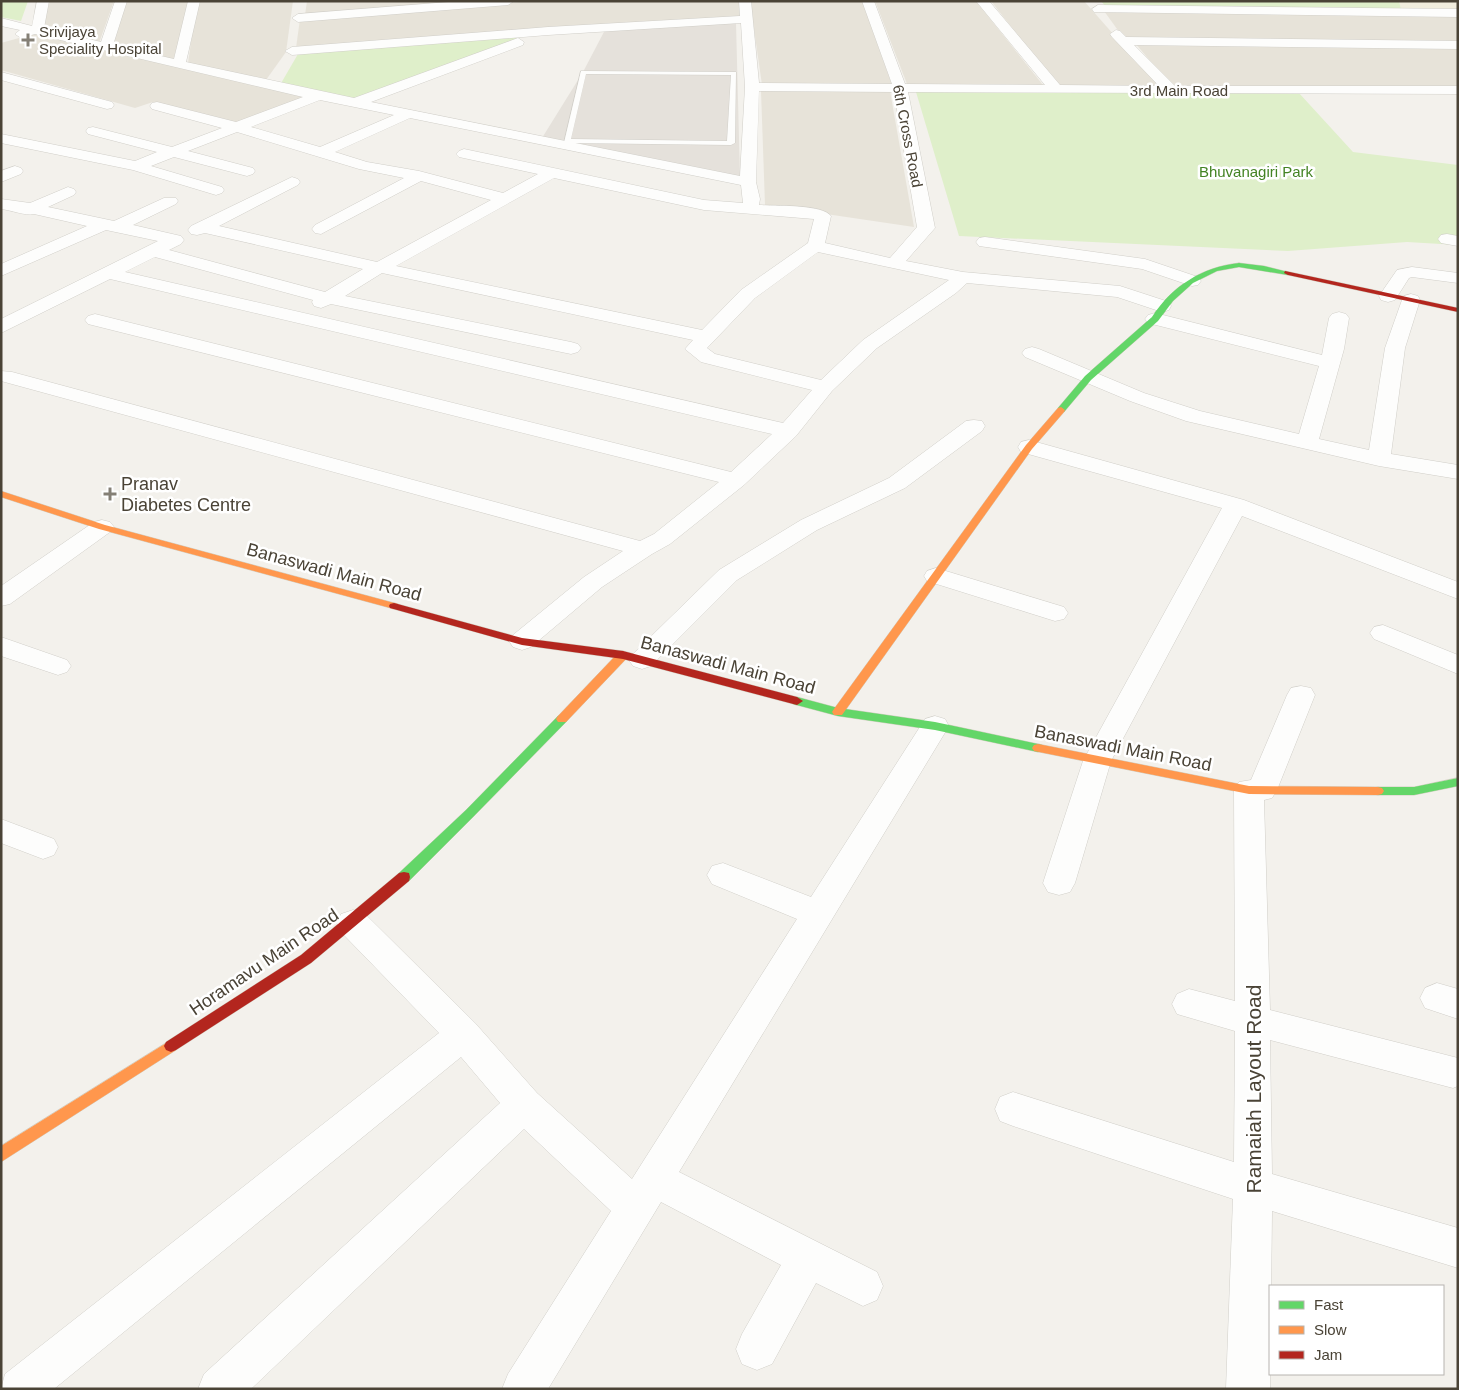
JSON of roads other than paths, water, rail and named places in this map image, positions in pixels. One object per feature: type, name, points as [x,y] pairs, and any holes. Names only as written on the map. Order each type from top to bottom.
[{"type":"street","points":[[38,29],[43,1]]},
{"type":"street","points":[[106,47],[120,1]]},
{"type":"street","points":[[180,64],[194,1]]},
{"type":"street","points":[[271,86],[292,51],[302,1]]},
{"type":"street","points":[[298,18],[508,1]]},
{"type":"street","points":[[745,1],[752,92],[748,182],[752,199],[750,209]]},
{"type":"street","name":"6th Cross Road","points":[[868,1],[900,88],[926,228],[894,264]]},
{"type":"street","points":[[982,1],[1056,89]]},
{"type":"street","points":[[1094,5],[1458,12]]},
{"type":"street","points":[[1094,5],[1122,41],[1171,90]]},
{"type":"street","points":[[292,51],[548,31],[746,19]]},
{"type":"street","points":[[1,22],[38,29],[271,86],[408,114],[566,143],[748,182]]},
{"type":"street","points":[[10,38],[38,29]]},
{"type":"street","points":[[355,103],[548,31]]},
{"type":"street","points":[[1122,41],[1458,45]]},
{"type":"street","points":[[1,76],[107,105]]},
{"type":"street","name":"3rd Main Road","points":[[752,92],[900,88],[1458,90]]},
{"type":"street","points":[[1416,89],[1449,103]]},
{"type":"street","points":[[136,166],[318,96]]},
{"type":"street","points":[[157,106],[236,127],[365,166],[419,176],[507,199]]},
{"type":"street","points":[[320,153],[408,114]]},
{"type":"street","points":[[93,131],[247,171]]},
{"type":"street","points":[[1,138],[136,166],[216,190]]},
{"type":"street","points":[[464,154],[704,205],[813,213],[823,216],[816,245],[748,294],[695,349],[708,358],[825,387]]},
{"type":"street","points":[[299,317],[382,266],[552,173]]},
{"type":"street","points":[[320,229],[419,176]]},
{"type":"street","points":[[1,328],[292,182]]},
{"type":"street","points":[[1,222],[68,192]]},
{"type":"street","points":[[1,271],[170,201]]},
{"type":"street","points":[[1,204],[31,208],[175,240]]},
{"type":"street","points":[[203,227],[302,251],[382,266],[707,337]]},
{"type":"street","points":[[985,242],[1145,264],[1192,281]]},
{"type":"street","points":[[816,245],[894,264],[963,276],[1092,288],[1134,296],[1159,313],[1330,363]]},
{"type":"street","points":[[152,251],[328,298],[571,348]]},
{"type":"street","points":[[838,712],[1029,448],[1088,378],[1192,281],[1219,268],[1239,265],[1264,268],[1458,310]]},
{"type":"street","points":[[1388,296],[1403,274],[1423,273],[1458,278]]},
{"type":"street","points":[[106,274],[788,431]]},
{"type":"street","points":[[522,641],[593,582],[643,549],[662,539],[736,480],[788,431],[825,387],[870,344],[950,289],[963,276]]},
{"type":"street","points":[[1379,459],[1395,348],[1411,300]]},
{"type":"street","points":[[1307,443],[1330,363],[1339,318]]},
{"type":"street","points":[[95,320],[736,480]]},
{"type":"street","points":[[1032,354],[1137,397],[1194,416],[1379,459],[1458,472]]},
{"type":"street","points":[[5,376],[643,549]]},
{"type":"street","points":[[633,658],[728,575],[809,524],[897,483],[974,426]]},
{"type":"street","points":[[1029,448],[1236,505],[1458,591]]},
{"type":"street","name":"Banaswadi Main Road","points":[[1,494],[102,527],[522,641],[633,658],[838,712],[935,726],[1097,762],[1256,790],[1414,791],[1458,782]]},
{"type":"street","points":[[1059,882],[1097,762],[1236,505]]},
{"type":"street","points":[[1,598],[102,527]]},
{"type":"street","points":[[936,576],[1055,613]]},
{"type":"street","points":[[1383,633],[1458,665]]},
{"type":"street","points":[[1,646],[58,666]]},
{"type":"street","name":"Horamavu Main Road","points":[[1,1156],[306,959],[353,923],[633,658]]},
{"type":"street","points":[[1256,790],[1301,695]]},
{"type":"street","points":[[523,1389],[935,726]]},
{"type":"street","name":"Ramaiah Layout Road","points":[[1248,1389],[1253,1187],[1256,790]]},
{"type":"street","points":[[1,830],[43,847]]},
{"type":"street","points":[[723,875],[818,914]]},
{"type":"street","points":[[353,923],[463,1034],[524,1105],[645,1193],[808,1258],[863,1286]]},
{"type":"street","points":[[1189,1004],[1453,1072]]},
{"type":"street","points":[[20,1389],[463,1034]]},
{"type":"street","points":[[218,1389],[524,1105]]},
{"type":"street","points":[[1013,1109],[1253,1187],[1458,1248]]},
{"type":"street","points":[[757,1349],[808,1258]]},
{"type":"lane","points":[[583,72],[734,73],[731,143],[566,143],[583,72]]},
{"type":"lane","points":[[733,98],[752,92]]},
{"type":"place","name":"Srivijaya Speciality Hospital","points":[[28,40]]},
{"type":"place","name":"Pranav Diabetes Centre","points":[[110,494]]},
{"type":"park label","name":"Bhuvanagiri Park","points":[[1256,171]]}]
